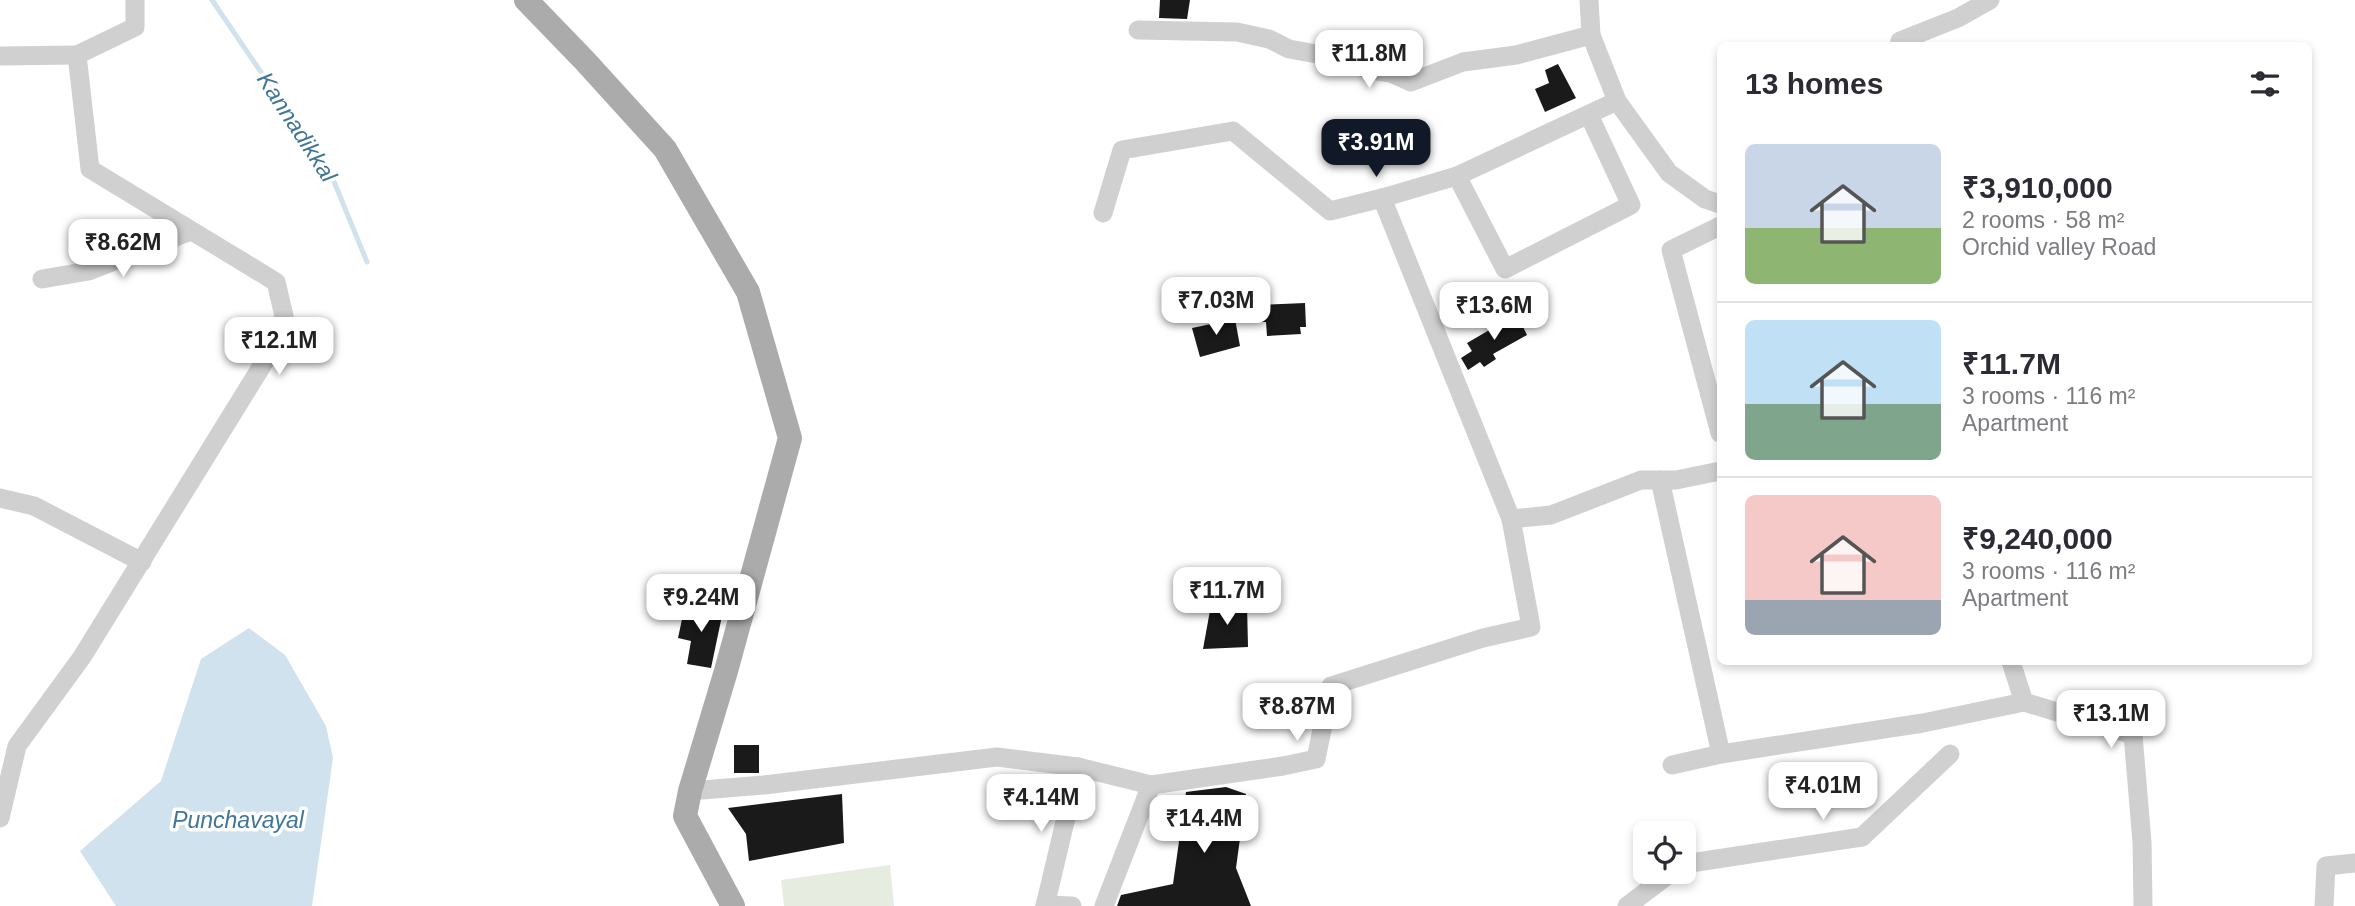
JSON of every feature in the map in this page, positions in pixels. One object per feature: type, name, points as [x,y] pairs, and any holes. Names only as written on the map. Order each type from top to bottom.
[{"type":"main road","points":[[526,0],[665,149],[748,292],[790,439],[685,816],[733,906]]},
{"type":"street","points":[[0,56],[77,55],[135,27],[135,0]]},
{"type":"street","points":[[1589,0],[1591,35],[1617,101],[1669,173],[1705,199],[1717,203]]},
{"type":"street","points":[[1900,42],[1958,18],[1990,0]]},
{"type":"street","points":[[1138,30],[1237,32],[1371,70],[1391,73],[1411,82],[1464,62],[1516,55],[1591,35]]},
{"type":"street","points":[[0,818],[17,746],[82,657],[142,562],[268,356],[284,316],[276,282],[90,169],[77,55]]},
{"type":"street","points":[[1102,213],[1122,150],[1233,131],[1330,211],[1457,176],[1617,101]]},
{"type":"street","points":[[1457,176],[1505,268],[1631,205],[1589,115]]},
{"type":"street","points":[[690,791],[764,785],[997,757],[1078,768],[1151,785],[1283,766],[1317,759],[1331,686],[1483,638],[1531,626],[1511,519],[1382,198]]},
{"type":"street","points":[[1717,227],[1671,250],[1717,422]]},
{"type":"street","points":[[42,279],[89,271],[191,231]]},
{"type":"street","points":[[1511,519],[1551,515],[1641,480],[1676,480],[1717,472]]},
{"type":"street","points":[[1660,480],[1721,754]]},
{"type":"street","points":[[0,498],[34,506],[142,562]]},
{"type":"street","points":[[2012,665],[2024,702]]},
{"type":"street","points":[[1672,765],[1721,754],[1923,723],[2024,702],[2133,735],[2142,842],[2143,906]]},
{"type":"street","points":[[1696,862],[1862,837],[1950,754]]},
{"type":"street","points":[[1072,906],[1045,906],[1078,768]]},
{"type":"street","points":[[1104,906],[1151,785]]},
{"type":"street","points":[[2324,906],[2326,866],[2355,863]]},
{"type":"street","points":[[1627,906],[1656,884]]},
{"type":"shaded area","points":[[890,865],[894,906],[784,906],[781,880]]},
{"type":"water","name":"Punchavayal","points":[[249,628],[285,655],[326,726],[333,758],[312,906],[116,906],[80,851],[161,781],[201,659]]},
{"type":"building","points":[[1160,0],[1190,0],[1187,19],[1159,18]]},
{"type":"building","points":[[1558,64],[1576,98],[1545,112],[1535,89],[1549,83],[1545,70]]},
{"type":"building","points":[[1305,303],[1306,327],[1300,327],[1301,334],[1267,336],[1266,322],[1259,322],[1258,305]]},
{"type":"building","points":[[1517,314],[1527,335],[1493,354],[1496,359],[1484,367],[1480,362],[1468,370],[1461,358],[1472,351],[1467,343]]},
{"type":"building","points":[[1235,319],[1240,346],[1200,357],[1192,328]]},
{"type":"building","points":[[1247,604],[1248,647],[1203,649],[1211,605]]},
{"type":"building","points":[[685,605],[723,611],[711,668],[687,664],[691,641],[678,638]]},
{"type":"building","points":[[734,745],[759,745],[759,773],[734,773]]},
{"type":"building","points":[[1226,787],[1246,794],[1236,868],[1251,906],[1117,906],[1121,895],[1173,884],[1186,792]]},
{"type":"building","points":[[842,794],[844,843],[749,861],[746,834],[728,808]]},
{"type":"waterway","name":"Kannadikkal","points":[[212,0],[328,167],[367,262]]}]
